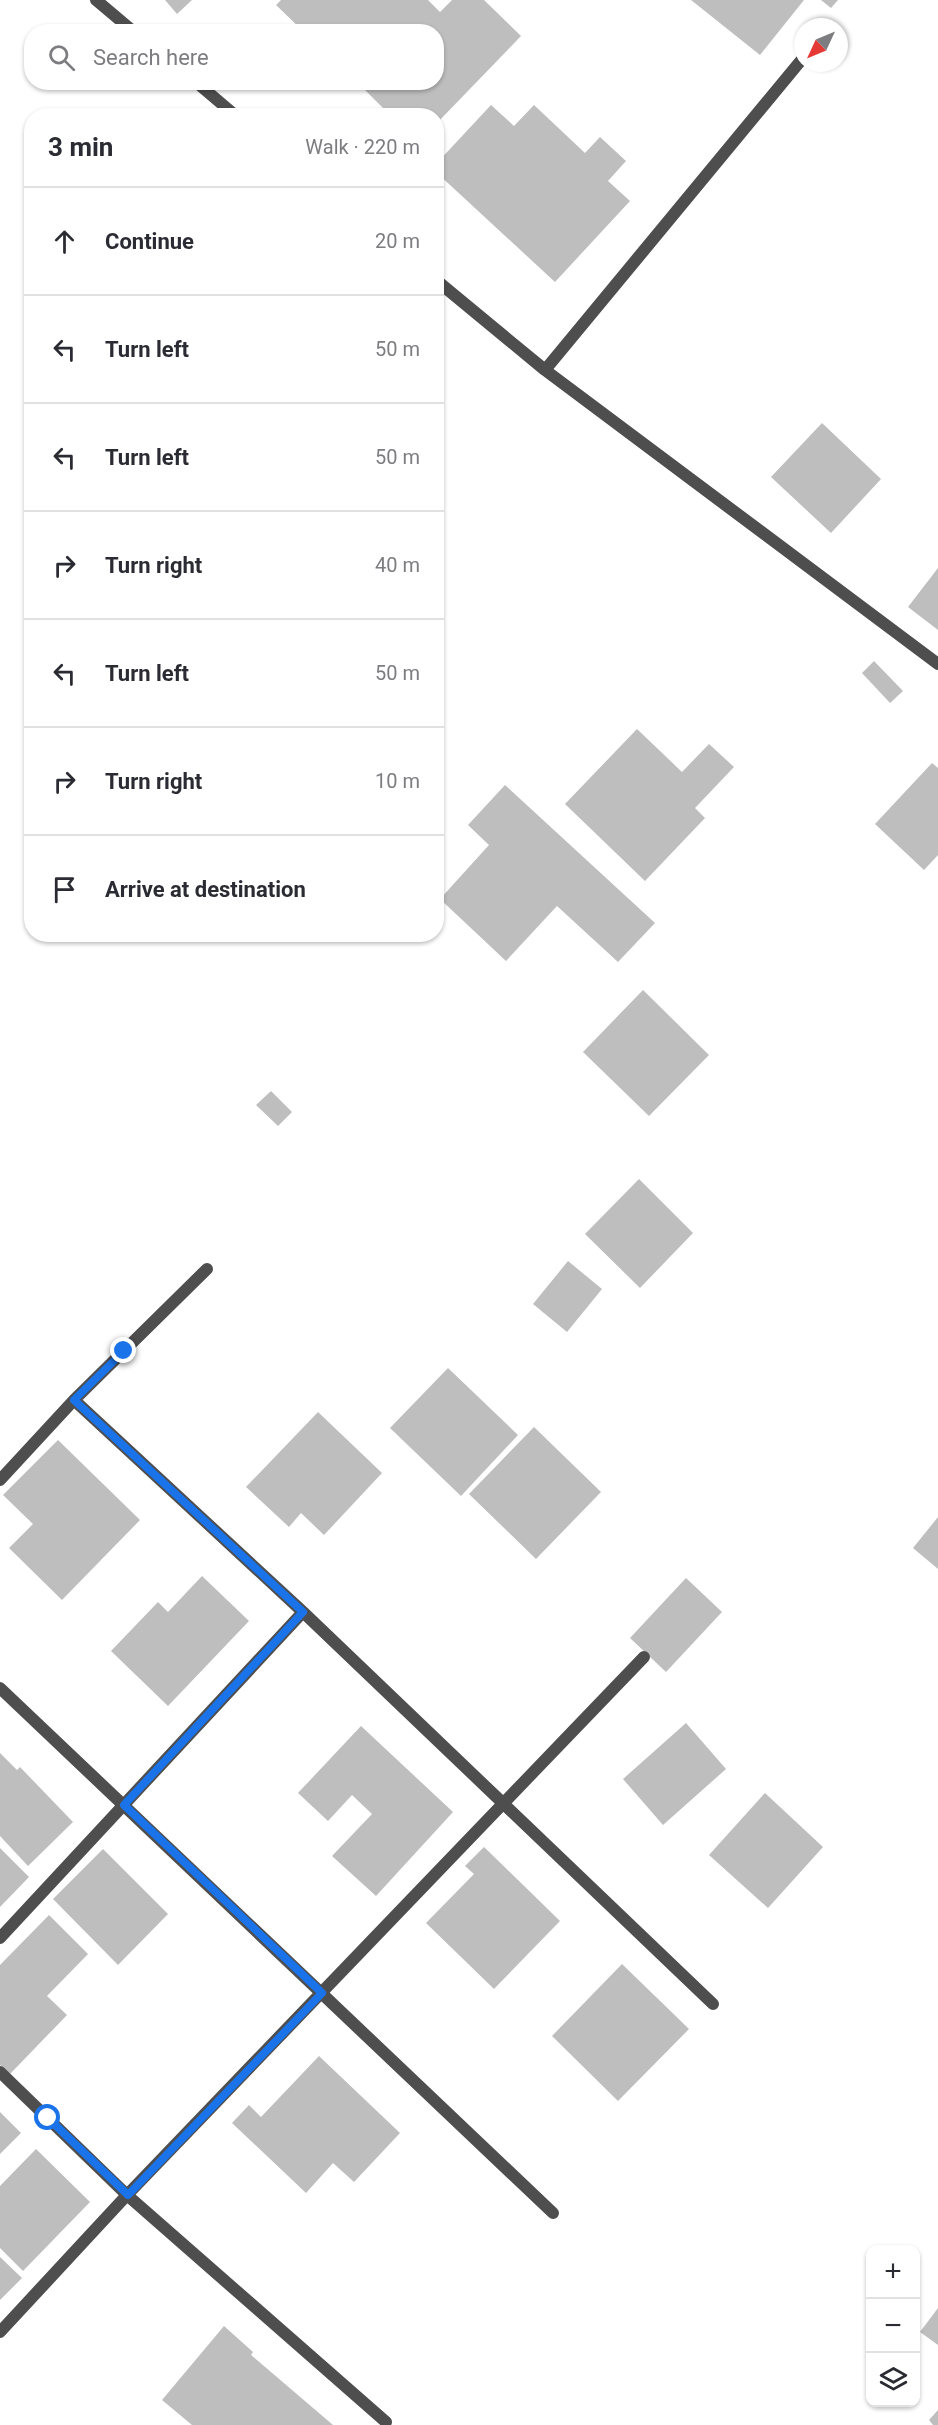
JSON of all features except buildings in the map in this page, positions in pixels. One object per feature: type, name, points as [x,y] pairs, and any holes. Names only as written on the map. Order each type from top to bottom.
[{"type":"street","points":[[96,0],[124,24]]},
{"type":"street","points":[[545,370],[794,69]]},
{"type":"street","points":[[205,90],[227,108]]},
{"type":"street","points":[[444,287],[545,370],[938,664]]},
{"type":"street","points":[[0,1480],[74,1400],[207,1269]]},
{"type":"street","points":[[74,1400],[303,1612],[713,2004]]},
{"type":"street","points":[[0,1938],[303,1612]]},
{"type":"street","points":[[0,2332],[128,2195],[644,1657]]},
{"type":"street","points":[[0,1688],[554,2213]]},
{"type":"street","points":[[0,2072],[128,2195],[386,2422]]},
{"type":"route","points":[[48,2118],[128,2195],[322,1993],[124,1805],[303,1612],[74,1400],[124,1351]]}]
